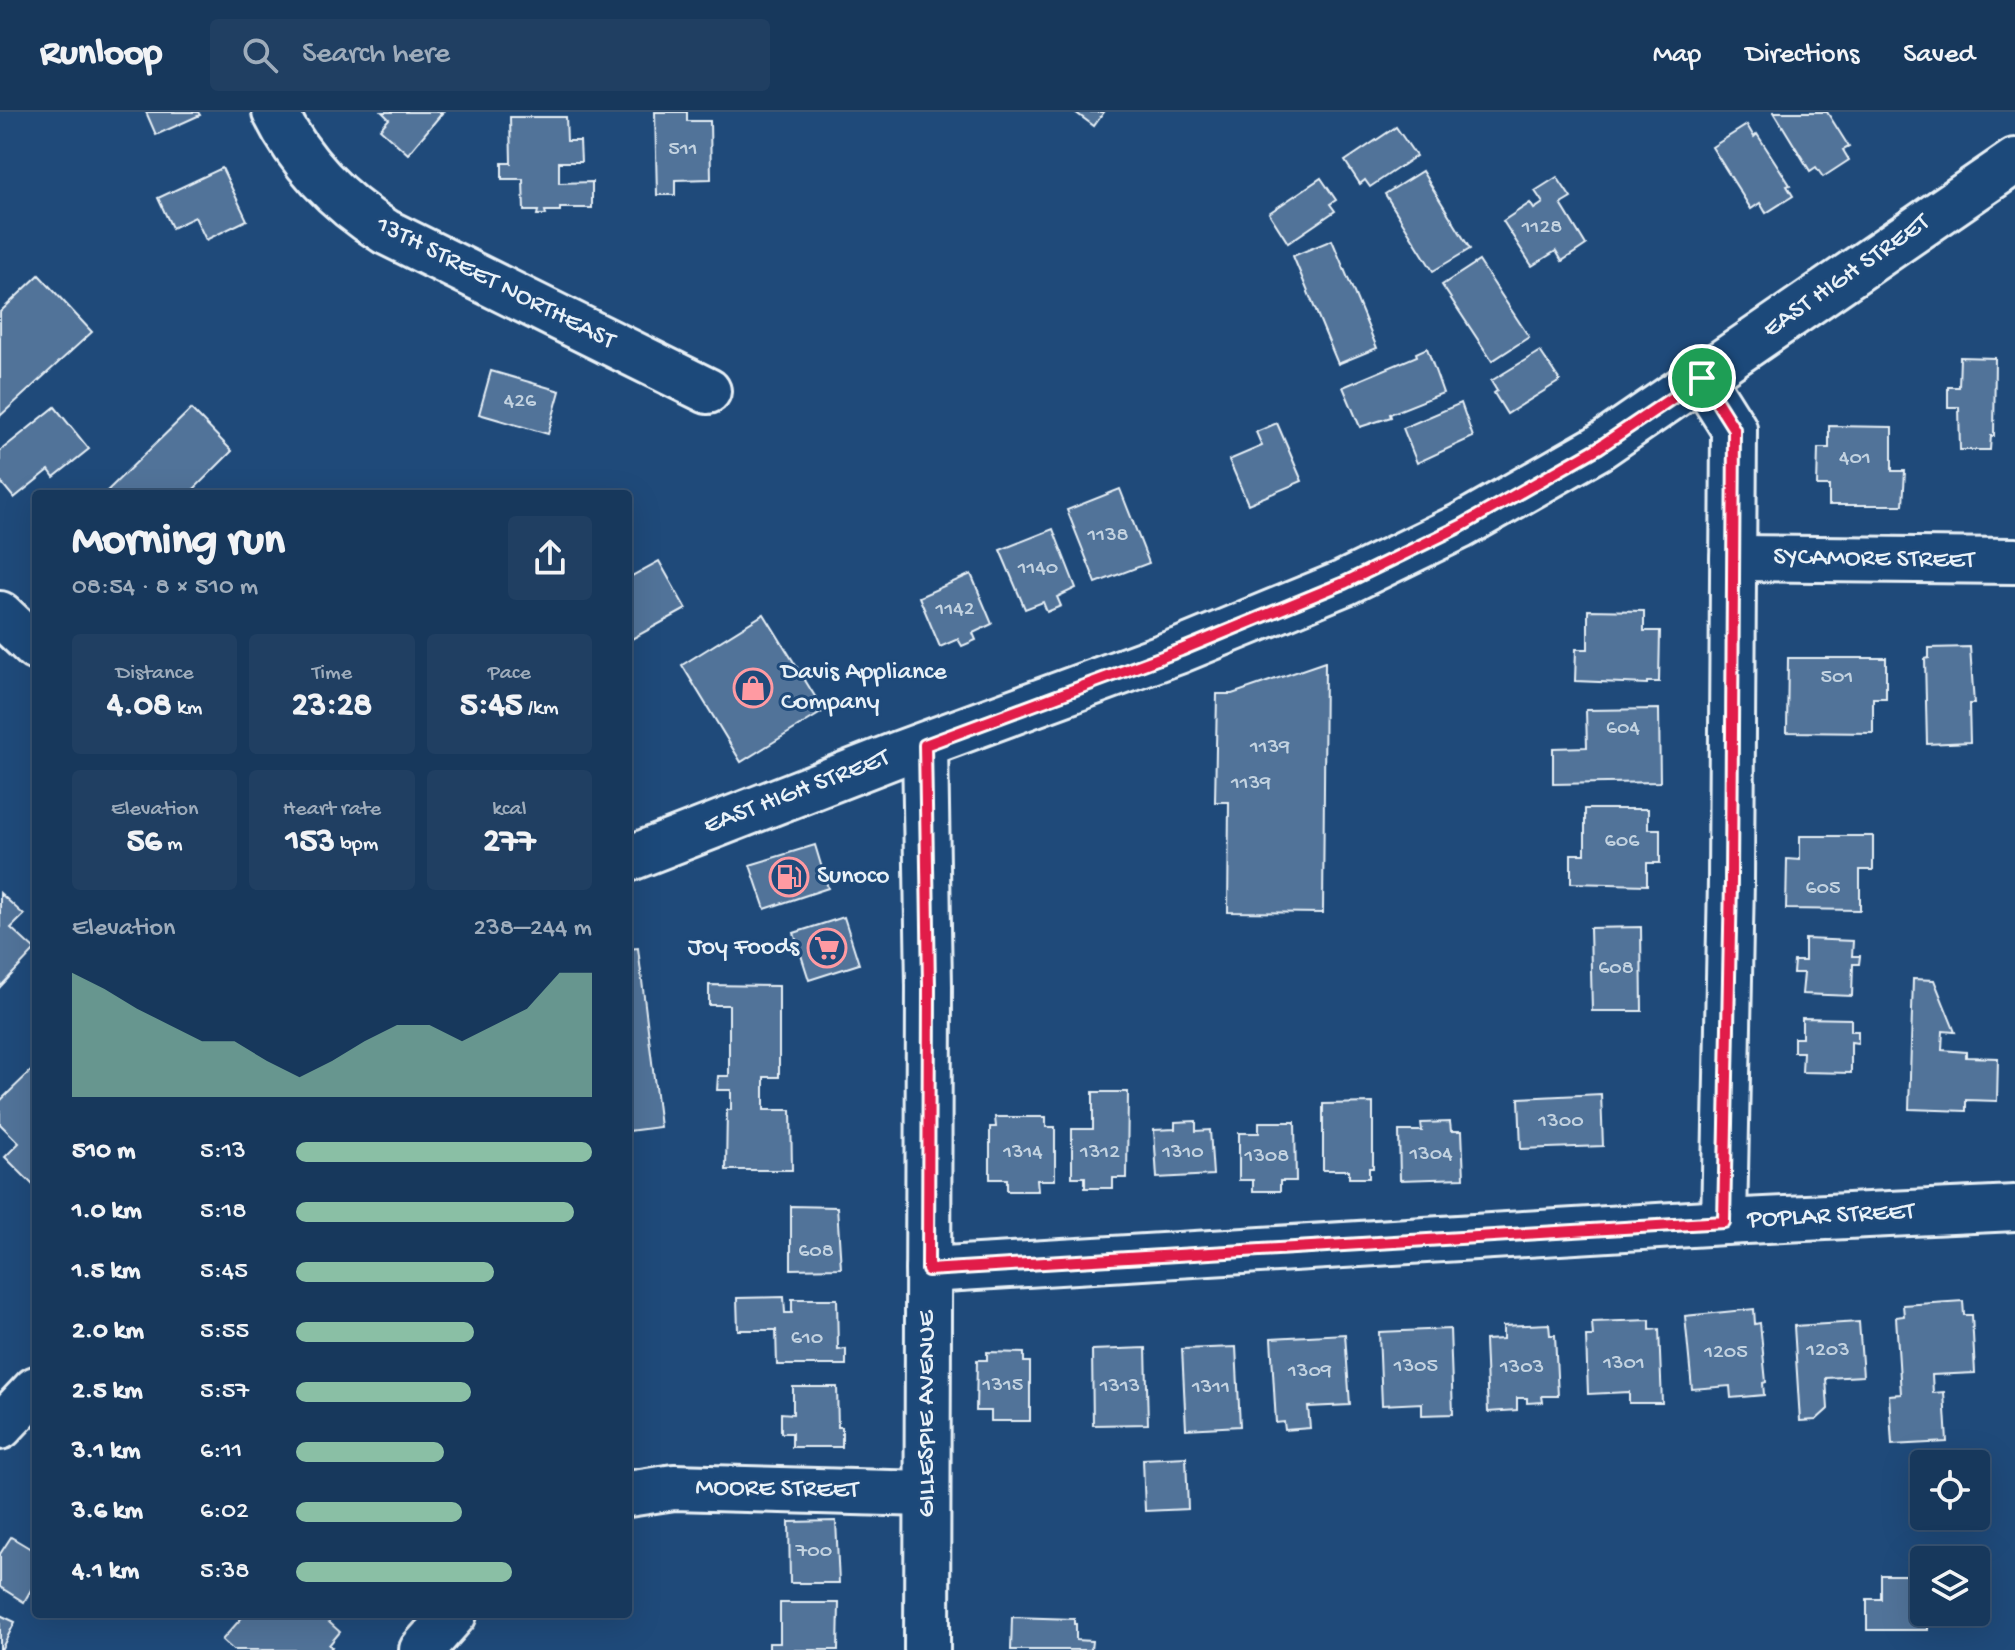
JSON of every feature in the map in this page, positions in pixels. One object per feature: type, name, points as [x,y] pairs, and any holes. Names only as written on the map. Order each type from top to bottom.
[{"type":"street","name":"13TH STREET NORTHEAST","points":[[275,112],[287,136],[316,176],[360,216],[386,232],[708,391]]},
{"type":"street","name":"EAST HIGH STREET","points":[[632,857],[1181,650],[1344,583],[1461,526],[1598,448],[2015,161]]},
{"type":"street","points":[[1702,378],[1734,429],[1731,881],[1724,1222]]},
{"type":"street","name":"SYCAMORE STREET","points":[[1733,558],[2015,561]]},
{"type":"street","points":[[0,614],[32,644]]},
{"type":"street","name":"GILLESPIE AVENUE","points":[[925,745],[929,986],[927,1650]]},
{"type":"street","name":"POPLAR STREET","points":[[928,1270],[1724,1222],[2015,1208]]},
{"type":"street","points":[[0,1427],[32,1393]]},
{"type":"street","name":"MOORE STREET","points":[[632,1493],[674,1487],[927,1494]]},
{"type":"street","points":[[422,1650],[450,1618]]},
{"type":"building","points":[[146,112],[198,112],[200,115],[156,135]]},
{"type":"building","points":[[382,112],[443,112],[408,154],[380,129],[389,119]]},
{"type":"building","points":[[655,112],[687,112],[687,121],[710,121],[711,179],[675,180],[675,195],[657,195]]},
{"type":"building","points":[[1075,112],[1104,112],[1094,126]]},
{"type":"building","points":[[1774,112],[1827,112],[1849,147],[1843,150],[1849,160],[1823,177],[1816,167],[1810,171]]},
{"type":"building","points":[[510,117],[566,117],[567,141],[580,141],[581,162],[559,162],[559,183],[592,182],[592,208],[560,208],[560,211],[545,211],[546,215],[537,215],[538,211],[524,211],[523,179],[502,179],[502,163],[511,163]]},
{"type":"building","points":[[1747,125],[1754,137],[1757,134],[1790,185],[1787,186],[1793,196],[1766,213],[1760,203],[1751,209],[1712,147]]},
{"type":"building","points":[[1396,127],[1416,156],[1370,187],[1365,180],[1360,184],[1345,161]]},
{"type":"building","points":[[222,168],[247,220],[206,240],[195,217],[172,228],[158,198]]},
{"type":"building","points":[[1422,171],[1470,249],[1433,271],[1385,194]]},
{"type":"building","points":[[1557,177],[1571,198],[1561,204],[1586,245],[1562,261],[1556,251],[1532,266],[1503,221],[1530,203],[1534,209],[1543,203],[1535,191]]},
{"type":"building","points":[[1321,178],[1336,200],[1330,204],[1335,211],[1288,243],[1269,213]]},
{"type":"building","points":[[1332,240],[1377,348],[1338,364],[1293,256]]},
{"type":"building","points":[[1479,261],[1529,337],[1492,361],[1442,285]]},
{"type":"building","points":[[39,275],[92,332],[0,416],[0,312]]},
{"type":"building","points":[[1427,348],[1443,393],[1390,414],[1391,417],[1360,427],[1343,387],[1417,356],[1416,353]]},
{"type":"building","points":[[1540,351],[1560,381],[1507,414],[1494,393],[1497,391],[1491,381]]},
{"type":"building","points":[[1960,357],[1995,358],[1994,436],[1991,436],[1990,450],[1960,450],[1959,407],[1948,407],[1948,387],[1959,387]]},
{"type":"building","points":[[491,371],[560,391],[548,434],[479,414]]},
{"type":"building","points":[[1461,403],[1473,437],[1417,463],[1403,428]]},
{"type":"building","points":[[55,407],[89,449],[54,477],[49,470],[14,498],[0,481],[0,451]]},
{"type":"building","points":[[191,409],[232,451],[193,490],[108,490]]},
{"type":"building","points":[[1277,423],[1302,481],[1248,504],[1229,460],[1262,446],[1256,432]]},
{"type":"building","points":[[1829,426],[1892,427],[1892,471],[1905,471],[1903,505],[1829,505],[1829,486],[1817,486],[1818,448],[1829,448]]},
{"type":"building","points":[[1120,489],[1149,563],[1096,583],[1067,510]]},
{"type":"building","points":[[1053,529],[1076,588],[1057,597],[1061,606],[1047,612],[1043,602],[1025,609],[1000,550]]},
{"type":"building","points":[[659,561],[686,609],[632,639],[632,576]]},
{"type":"building","points":[[971,574],[992,624],[973,633],[976,640],[962,646],[958,639],[940,647],[919,597]]},
{"type":"building","points":[[1588,610],[1644,611],[1644,631],[1660,631],[1659,682],[1575,681],[1576,649],[1588,649]]},
{"type":"building","name":"Davis Appliance Company","points":[[764,614],[824,711],[741,762],[682,665]]},
{"type":"building","points":[[1970,647],[1974,704],[1969,704],[1970,742],[1927,744],[1925,659],[1929,658],[1929,648]]},
{"type":"building","points":[[1788,658],[1886,658],[1886,698],[1873,698],[1873,733],[1787,732]]},
{"type":"building","points":[[1325,662],[1323,913],[1228,912],[1229,802],[1215,802],[1217,694],[1232,694]]},
{"type":"building","points":[[1659,709],[1660,782],[1553,784],[1553,748],[1587,747],[1586,710]]},
{"type":"building","points":[[1585,809],[1648,809],[1648,829],[1660,829],[1660,863],[1647,863],[1647,885],[1571,883],[1571,854],[1585,854]]},
{"type":"building","points":[[1800,836],[1873,836],[1873,870],[1860,870],[1860,910],[1786,909],[1787,859],[1800,860]]},
{"type":"building","name":"Sunoco","points":[[815,845],[828,888],[765,909],[750,865]]},
{"type":"building","points":[[0,893],[24,915],[11,928],[32,947],[32,953],[0,987]]},
{"type":"building","name":"Joy Foods","points":[[844,917],[859,964],[809,980],[794,933]]},
{"type":"building","points":[[1641,927],[1642,1011],[1592,1011],[1590,928]]},
{"type":"building","points":[[1805,939],[1853,941],[1852,956],[1860,956],[1859,964],[1853,964],[1852,996],[1802,994],[1804,973],[1793,973],[1794,961],[1805,961]]},
{"type":"building","points":[[638,948],[660,1127],[632,1130],[632,949]]},
{"type":"building","points":[[1913,979],[1934,980],[1955,1032],[1943,1031],[1942,1050],[1966,1052],[1966,1057],[1998,1058],[1997,1101],[1966,1100],[1966,1111],[1909,1109]]},
{"type":"building","points":[[709,985],[779,986],[779,1077],[764,1077],[764,1110],[791,1110],[792,1170],[726,1170],[727,1110],[731,1110],[731,1090],[717,1090],[718,1076],[729,1076],[729,1005],[709,1005]]},
{"type":"building","points":[[1802,1018],[1851,1019],[1851,1031],[1858,1031],[1858,1043],[1851,1042],[1851,1073],[1802,1072],[1803,1052],[1794,1052],[1794,1038],[1802,1038]]},
{"type":"building","points":[[32,1070],[32,1184],[5,1157],[19,1143],[0,1124],[0,1101]]},
{"type":"building","points":[[1093,1092],[1128,1092],[1127,1178],[1113,1178],[1113,1188],[1085,1188],[1085,1177],[1072,1177],[1072,1129],[1093,1129]]},
{"type":"building","points":[[1601,1094],[1603,1146],[1521,1149],[1519,1098]]},
{"type":"building","points":[[1373,1103],[1373,1168],[1369,1168],[1369,1178],[1349,1178],[1349,1170],[1323,1170],[1323,1104]]},
{"type":"building","points":[[995,1117],[1046,1117],[1046,1127],[1055,1127],[1055,1180],[1037,1180],[1038,1191],[1007,1191],[1007,1179],[990,1179],[990,1127],[996,1127]]},
{"type":"building","points":[[1196,1121],[1196,1131],[1210,1130],[1213,1175],[1157,1178],[1154,1130],[1175,1129],[1175,1122]]},
{"type":"building","points":[[1259,1122],[1295,1122],[1296,1181],[1280,1181],[1280,1191],[1253,1191],[1253,1180],[1239,1180],[1239,1133],[1259,1133]]},
{"type":"building","points":[[1450,1122],[1451,1131],[1462,1131],[1464,1178],[1400,1180],[1399,1131],[1422,1131],[1421,1123]]},
{"type":"building","points":[[791,1206],[837,1207],[841,1268],[791,1269]]},
{"type":"building","points":[[784,1297],[785,1313],[792,1313],[792,1299],[837,1299],[838,1350],[846,1349],[846,1365],[777,1365],[776,1330],[738,1330],[737,1298]]},
{"type":"building","points":[[1963,1301],[1964,1315],[1972,1315],[1975,1373],[1932,1375],[1933,1393],[1944,1392],[1947,1442],[1892,1445],[1889,1395],[1901,1394],[1896,1317],[1904,1316],[1903,1305]]},
{"type":"building","points":[[1754,1309],[1755,1324],[1760,1323],[1766,1382],[1763,1383],[1764,1395],[1731,1398],[1730,1386],[1692,1389],[1685,1316]]},
{"type":"building","points":[[1650,1320],[1650,1330],[1659,1329],[1662,1403],[1629,1403],[1629,1392],[1588,1394],[1586,1336],[1593,1336],[1592,1322]]},
{"type":"building","points":[[1859,1322],[1863,1376],[1826,1378],[1828,1409],[1816,1420],[1800,1421],[1794,1326]]},
{"type":"building","points":[[1549,1324],[1550,1335],[1555,1335],[1558,1396],[1542,1396],[1543,1402],[1527,1403],[1527,1398],[1517,1398],[1517,1410],[1488,1412],[1485,1340],[1503,1339],[1503,1326]]},
{"type":"building","points":[[1450,1329],[1453,1414],[1422,1415],[1422,1403],[1382,1405],[1379,1332]]},
{"type":"building","points":[[1345,1334],[1350,1405],[1308,1407],[1310,1428],[1285,1430],[1284,1422],[1276,1423],[1271,1338]]},
{"type":"building","points":[[1236,1347],[1240,1426],[1186,1429],[1182,1349]]},
{"type":"building","points":[[1146,1348],[1148,1424],[1093,1425],[1092,1350]]},
{"type":"building","points":[[987,1352],[1024,1353],[1024,1362],[1030,1362],[1030,1421],[991,1421],[991,1411],[976,1411],[977,1360],[987,1360]]},
{"type":"building","points":[[793,1387],[837,1387],[842,1447],[792,1447],[792,1433],[781,1433],[781,1413],[793,1414]]},
{"type":"building","points":[[1186,1457],[1188,1509],[1145,1511],[1143,1459]]},
{"type":"building","points":[[836,1521],[839,1583],[790,1583],[789,1522]]},
{"type":"building","points":[[11,1537],[32,1550],[32,1588],[24,1602],[0,1587],[0,1554]]},
{"type":"building","points":[[1881,1575],[1910,1575],[1910,1626],[1928,1626],[1928,1630],[1867,1630],[1867,1599],[1881,1599]]},
{"type":"building","points":[[780,1603],[839,1603],[838,1650],[769,1650],[769,1643],[780,1643]]},
{"type":"building","points":[[0,1615],[15,1622],[1,1650],[0,1650]]},
{"type":"building","points":[[1012,1617],[1074,1619],[1076,1640],[1092,1641],[1091,1650],[1011,1650]]},
{"type":"building","points":[[241,1618],[324,1618],[340,1632],[329,1645],[332,1647],[329,1650],[233,1650],[222,1640]]},
{"type":"place","name":"Davis Appliance Company","points":[[753,688]]},
{"type":"place","name":"Sunoco","points":[[789,877]]},
{"type":"place","name":"Joy Foods","points":[[827,948]]},
{"type":"route","points":[[1702,378],[1734,429],[1731,881],[1724,1222],[928,1270],[929,986],[925,745],[1181,650],[1344,583],[1461,526],[1598,448],[1702,378]]}]
